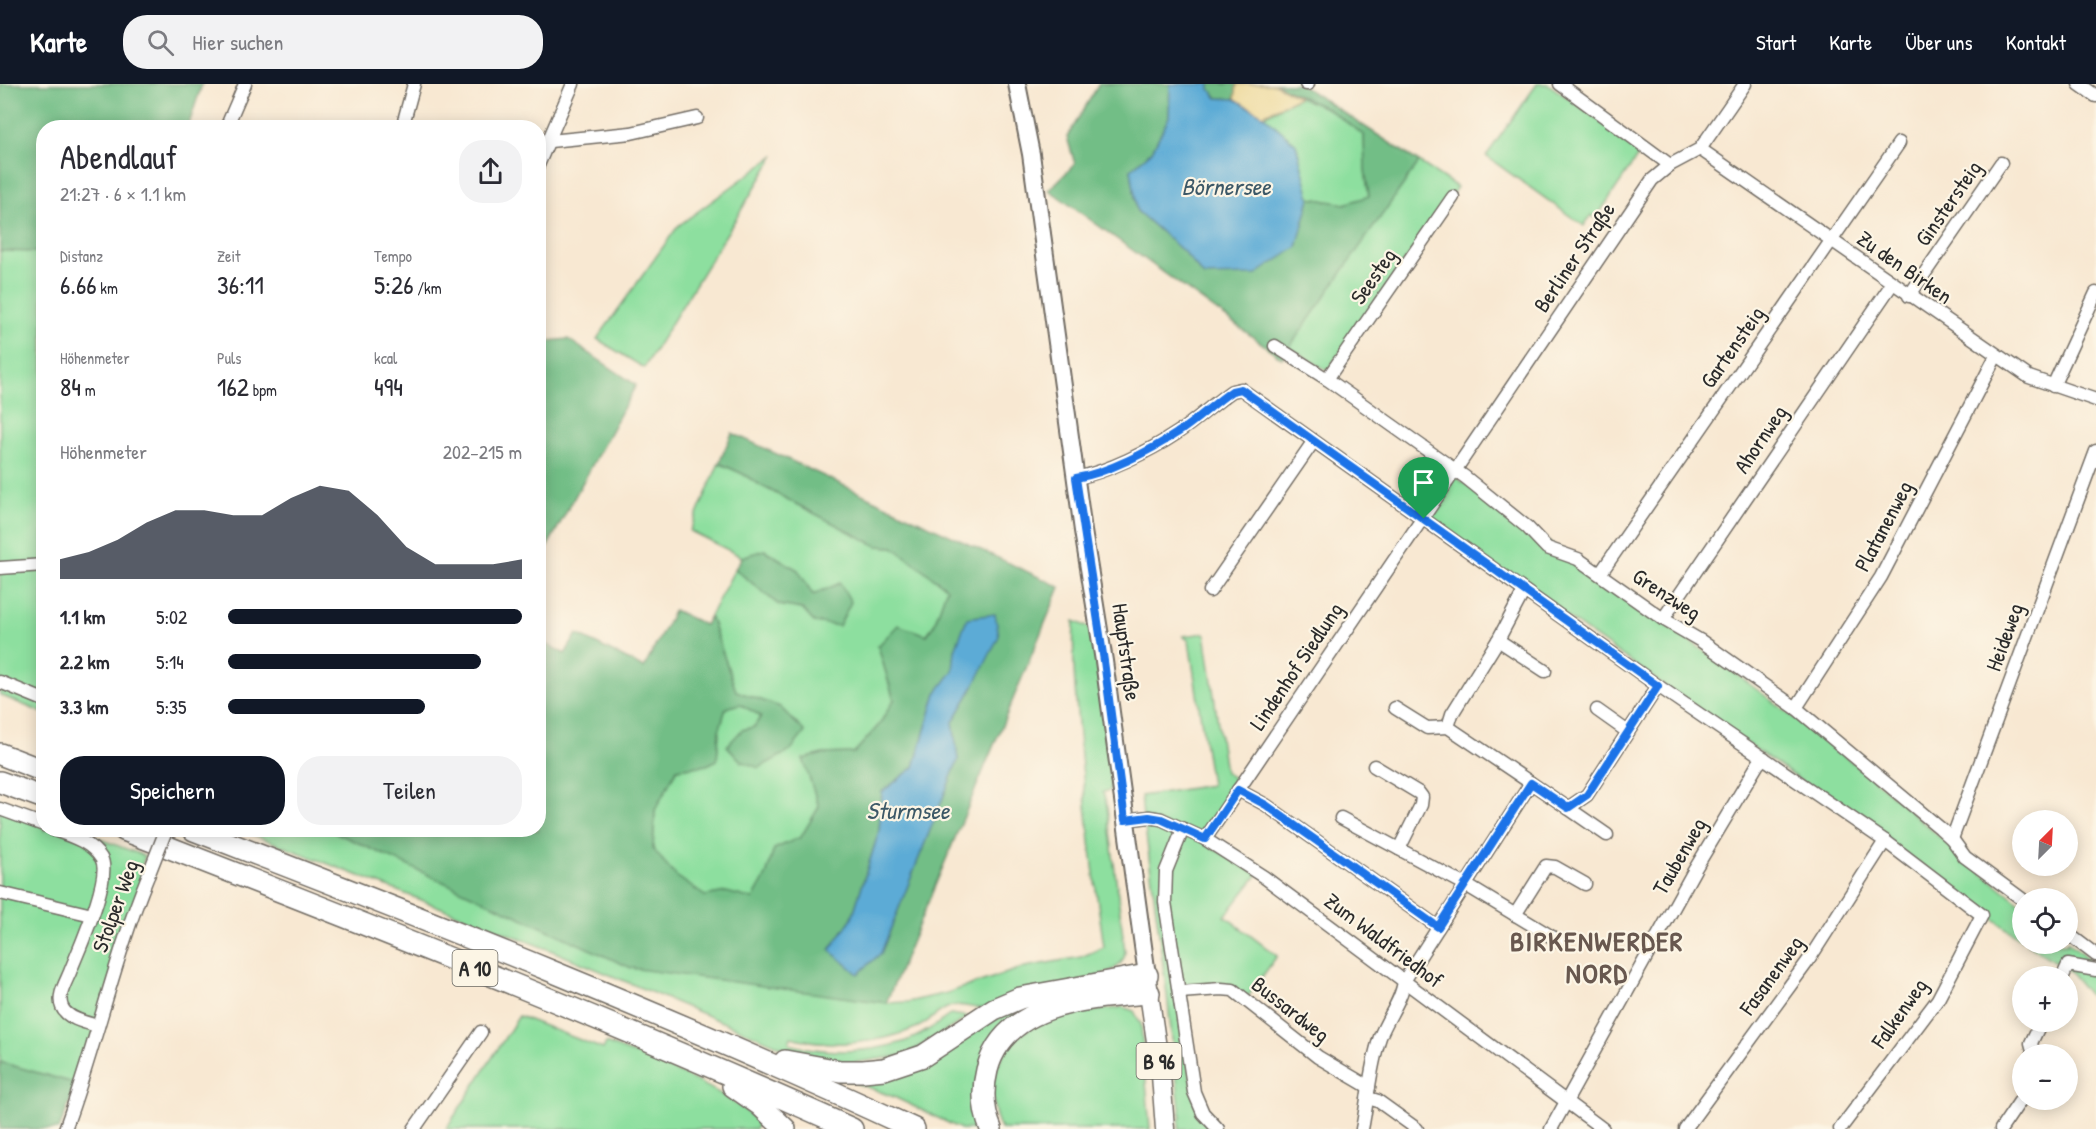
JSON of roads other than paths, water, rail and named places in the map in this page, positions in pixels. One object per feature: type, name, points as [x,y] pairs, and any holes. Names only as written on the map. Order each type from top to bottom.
[{"type":"highway","points":[[0,754],[36,768]]},
{"type":"highway","points":[[0,782],[36,795]]},
{"type":"highway","name":"A 10","points":[[142,837],[523,987],[852,1129]]},
{"type":"highway","name":"A 10","points":[[212,837],[411,914],[696,1032],[914,1129]]},
{"type":"highway","points":[[696,1032],[787,1061],[840,1071],[884,1069],[923,1056],[994,1009],[1020,998],[1148,984]]},
{"type":"highway","points":[[991,1129],[984,1106],[985,1078],[994,1051],[1011,1029],[1050,1008],[1117,996],[1148,984]]},
{"type":"highway","points":[[673,1050],[745,1094],[785,1129]]},
{"type":"main road","name":"Hauptstraße","points":[[1017,84],[1027,130],[1103,652],[1161,1081],[1165,1129]]},
{"type":"street","points":[[229,120],[245,84]]},
{"type":"street","points":[[404,120],[414,84]]},
{"type":"street","points":[[546,149],[573,84]]},
{"type":"street","points":[[1560,84],[1670,165]]},
{"type":"street","name":"Berliner Straße","points":[[1455,469],[1652,180],[1670,165],[1700,149],[1745,84]]},
{"type":"street","points":[[2079,84],[2096,96]]},
{"type":"street","points":[[550,141],[631,132],[697,118]]},
{"type":"street","name":"Gartensteig","points":[[1600,574],[1899,143]]},
{"type":"street","name":"Zu den Birken","points":[[1700,149],[1996,356],[2030,377],[2096,400]]},
{"type":"street","name":"Ginstersteig","points":[[1909,296],[2001,163]]},
{"type":"street","name":"Seesteg","points":[[1327,379],[1453,197]]},
{"type":"street","name":"Ahornweg","points":[[1662,619],[1892,284]]},
{"type":"street","points":[[2052,386],[2096,293]]},
{"type":"street","name":"Grenzweg","points":[[1275,346],[1327,379],[1455,469],[1507,510],[1547,548],[1578,559],[1662,619],[1701,641],[1796,708],[1952,839],[1965,857],[2012,892]]},
{"type":"street","name":"Platanenweg","points":[[1796,708],[1881,577],[1996,356]]},
{"type":"street","points":[[1076,478],[1096,474],[1163,442],[1232,391],[1241,389],[1658,686],[1885,841]]},
{"type":"street","points":[[1210,591],[1313,442]]},
{"type":"street","name":"Heideweg","points":[[1952,839],[2096,450]]},
{"type":"street","name":"Lindenhof Siedlung","points":[[1205,839],[1357,613],[1424,519],[1455,469]]},
{"type":"street","points":[[0,568],[36,566]]},
{"type":"street","points":[[1448,727],[1452,714],[1498,640],[1524,591]]},
{"type":"street","points":[[1498,640],[1545,671]]},
{"type":"street","points":[[0,682],[36,697]]},
{"type":"street","points":[[1568,808],[1587,795],[1658,686]]},
{"type":"street","points":[[1395,708],[1427,728],[1448,727],[1607,835]]},
{"type":"street","points":[[1597,710],[1628,732]]},
{"type":"street","name":"Taubenweg","points":[[1551,1129],[1717,832],[1758,764],[1764,758]]},
{"type":"street","points":[[1374,766],[1422,797],[1421,805],[1399,849]]},
{"type":"street","points":[[1362,1129],[1380,1038],[1403,989],[1404,981],[1531,783]]},
{"type":"street","name":"Zum Waldfriedhof","points":[[1238,790],[1266,805],[1438,927]]},
{"type":"street","points":[[0,809],[36,822]]},
{"type":"street","name":"Zum Waldfriedhof","points":[[1125,820],[1154,817],[1184,829],[1205,839],[1264,877],[1603,1129]]},
{"type":"street","points":[[1341,818],[1466,885],[1562,943]]},
{"type":"street","points":[[1184,829],[1169,861],[1164,885],[1165,902],[1194,1092],[1203,1113],[1218,1129]]},
{"type":"street","points":[[72,837],[84,842],[101,858],[105,866],[92,915],[62,991],[62,1008],[70,1015],[98,1026]]},
{"type":"street","name":"Stolper Weg","points":[[65,1129],[87,1065],[132,914],[163,837]]},
{"type":"street","name":"Falkenweg","points":[[1840,1129],[1938,999],[1982,915],[1885,841]]},
{"type":"street","name":"Fasanenweg","points":[[1685,1129],[1808,961],[1885,841]]},
{"type":"street","points":[[1515,915],[1546,867],[1555,867],[1585,884]]},
{"type":"street","points":[[0,894],[92,915]]},
{"type":"street","points":[[2078,941],[2096,955]]},
{"type":"street","points":[[2078,971],[2096,970]]},
{"type":"street","name":"Bussardweg","points":[[1180,992],[1233,990],[1318,1057],[1417,1129]]},
{"type":"street","points":[[414,1129],[482,1032]]},
{"type":"street","points":[[2001,1129],[2014,1110]]},
{"type":"water","name":"Börnersee","points":[[1170,84],[1210,84],[1210,89],[1217,98],[1235,99],[1263,115],[1296,144],[1310,198],[1297,247],[1255,275],[1204,276],[1183,251],[1137,211],[1131,169],[1152,151],[1169,117]]},
{"type":"water","name":"Sturmsee","points":[[995,614],[999,636],[953,722],[958,760],[881,953],[858,974],[830,950],[852,918],[879,831],[882,792],[914,767],[936,693],[953,671],[955,650],[967,618]]},
{"type":"district","name":"BIRKENWERDER NORD","points":[[1597,957]]}]
